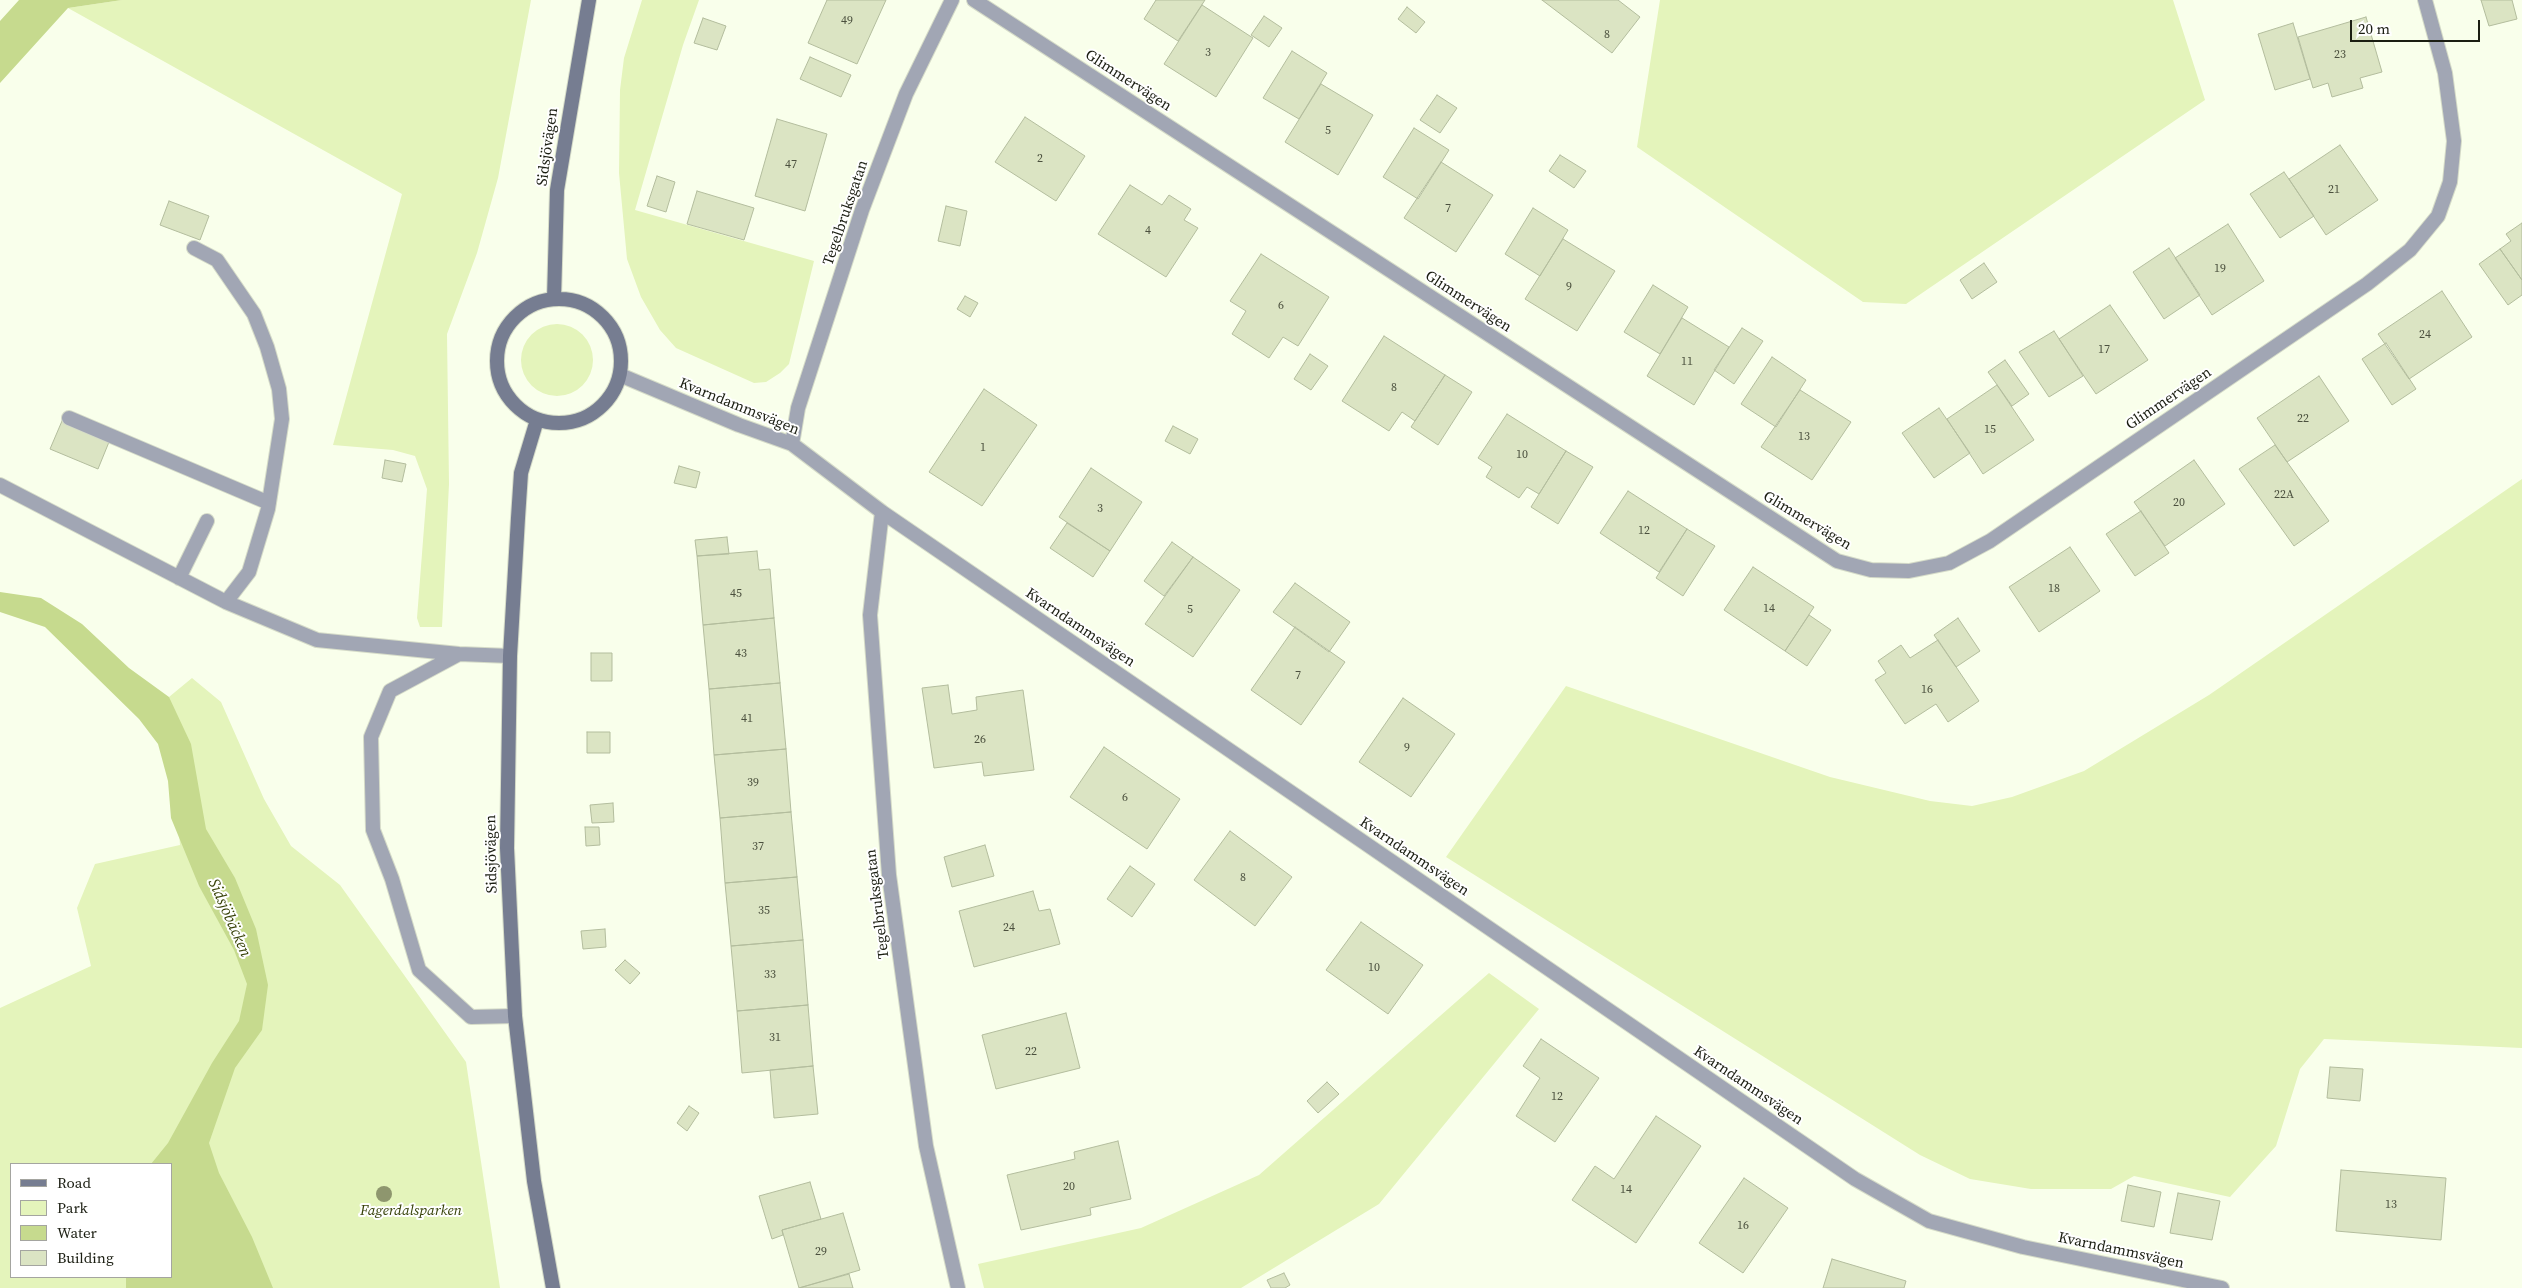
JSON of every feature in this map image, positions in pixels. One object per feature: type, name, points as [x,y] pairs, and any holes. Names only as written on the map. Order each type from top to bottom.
[{"type":"main road","name":"Sidsjövägen","points":[[554,299],[557,190],[588,0]]},
{"type":"main road","points":[[554,299],[569,300],[592,309],[610,325],[620,346],[620,375],[610,396],[599,409],[585,418],[563,424],[537,420],[520,409],[507,395],[498,373],[497,359],[503,334],[517,315],[541,302],[554,299]]},
{"type":"main road","name":"Sidsjövägen","points":[[537,420],[521,473],[510,656],[507,848],[515,1016],[534,1182],[553,1288]]},
{"type":"street","name":"Tegelbruksgatan","points":[[792,444],[798,408],[862,210],[906,94],[952,0]]},
{"type":"street","name":"Glimmervägen","points":[[974,0],[1837,562],[1871,570],[1909,571],[1949,563],[1990,540],[2368,284],[2410,250],[2438,216],[2450,182],[2454,141],[2445,73],[2425,0]]},
{"type":"street","points":[[194,248],[217,260],[236,283],[254,314],[267,347],[279,389],[282,418],[269,503],[249,572],[226,602]]},
{"type":"street","name":"Kvarndammsvägen","points":[[620,375],[739,425],[792,444],[882,512],[1855,1179],[1929,1221],[2023,1248],[2222,1288]]},
{"type":"street","points":[[69,418],[269,503]]},
{"type":"street","points":[[0,485],[226,602],[317,640],[459,654],[510,656]]},
{"type":"street","name":"Tegelbruksgatan","points":[[882,512],[870,615],[889,875],[926,1146],[958,1288]]},
{"type":"street","points":[[180,578],[207,521]]},
{"type":"street","points":[[459,654],[390,691],[371,737],[373,830],[392,879],[419,970],[471,1017],[515,1016]]},
{"type":"green space","points":[[122,0],[531,0],[498,178],[477,253],[447,334],[449,484],[442,627],[420,627],[417,618],[427,489],[415,456],[393,450],[333,445],[402,194],[68,8]]},
{"type":"green space","points":[[642,0],[699,0],[683,45],[635,210],[814,261],[789,364],[780,373],[766,382],[754,383],[676,348],[660,330],[641,297],[627,259],[619,173],[620,90],[624,58]]},
{"type":"green space","points":[[1660,0],[2173,0],[2205,100],[1906,304],[1863,302],[1637,147]]},
{"type":"green space","points":[[557,324],[577,330],[587,340],[593,360],[587,380],[577,390],[557,396],[537,390],[527,380],[521,360],[527,340],[537,330]]},
{"type":"green space","points":[[2522,479],[2522,1048],[2324,1039],[2300,1069],[2276,1146],[2230,1197],[2134,1176],[2111,1189],[2031,1189],[1970,1179],[1920,1155],[1446,857],[1566,686],[1830,777],[1930,801],[1972,806],[2012,797],[2084,771],[2209,695]]},
{"type":"green space","name":"Fagerdalsparken","points":[[192,678],[221,702],[264,799],[291,846],[340,885],[466,1062],[500,1288],[0,1288],[0,1008],[91,966],[77,908],[95,864],[180,845],[169,697]]},
{"type":"green space","points":[[1489,973],[1539,1009],[1379,1204],[1241,1288],[984,1288],[978,1264],[1141,1228],[1259,1175]]},
{"type":"water","points":[[19,0],[122,0],[68,8],[0,83],[0,21]]},
{"type":"water","name":"Sidsjöbäcken","points":[[0,592],[41,598],[82,624],[129,668],[169,697],[191,744],[206,829],[235,878],[256,929],[268,985],[262,1030],[235,1068],[209,1143],[219,1173],[252,1237],[273,1288],[126,1288],[126,1278],[172,1278],[172,1163],[152,1163],[168,1143],[212,1063],[239,1021],[247,984],[234,950],[199,886],[171,818],[168,781],[158,744],[139,719],[45,627],[0,612]]},
{"type":"building","points":[[827,0],[886,0],[857,64],[808,43]]},
{"type":"building","points":[[1156,0],[1205,0],[1178,41],[1144,19]]},
{"type":"building","points":[[1542,0],[1618,0],[1640,17],[1612,53]]},
{"type":"building","points":[[2481,0],[2512,0],[2517,19],[2489,26]]},
{"type":"building","points":[[1202,5],[1253,38],[1216,97],[1164,64]]},
{"type":"building","points":[[1407,7],[1425,22],[1416,33],[1398,19]]},
{"type":"building","points":[[1264,16],[1282,28],[1269,47],[1251,35]]},
{"type":"building","points":[[2366,17],[2382,72],[2360,78],[2363,88],[2332,97],[2328,83],[2313,88],[2298,37]]},
{"type":"building","points":[[703,18],[726,26],[717,50],[694,43]]},
{"type":"building","points":[[2293,23],[2310,79],[2275,90],[2258,34]]},
{"type":"building","points":[[1292,51],[1327,73],[1299,119],[1263,98]]},
{"type":"building","points":[[810,57],[851,75],[841,97],[800,79]]},
{"type":"building","points":[[1321,84],[1373,115],[1338,175],[1285,142]]},
{"type":"building","points":[[1437,95],[1457,108],[1440,133],[1420,120]]},
{"type":"building","points":[[1025,117],[1085,156],[1056,201],[995,162]]},
{"type":"building","points":[[777,119],[827,134],[805,211],[755,196]]},
{"type":"building","points":[[1414,128],[1449,150],[1418,199],[1383,177]]},
{"type":"building","points":[[2340,145],[2378,200],[2326,235],[2289,179]]},
{"type":"building","points":[[1560,155],[1586,171],[1574,188],[1549,171]]},
{"type":"building","points":[[1441,162],[1493,195],[1456,252],[1404,218]]},
{"type":"building","points":[[2284,172],[2314,216],[2280,238],[2250,194]]},
{"type":"building","points":[[657,176],[675,182],[666,212],[647,206]]},
{"type":"building","points":[[1130,185],[1162,205],[1169,195],[1191,209],[1184,220],[1198,228],[1166,277],[1098,234]]},
{"type":"building","points":[[697,191],[754,208],[744,240],[687,224]]},
{"type":"building","points":[[169,201],[209,216],[200,240],[160,225]]},
{"type":"building","points":[[946,206],[967,211],[960,246],[938,241]]},
{"type":"building","points":[[1533,208],[1568,230],[1540,276],[1505,254]]},
{"type":"building","points":[[2522,223],[2522,280],[2500,249],[2511,241],[2506,234]]},
{"type":"building","points":[[2228,224],[2264,281],[2212,315],[2175,258]]},
{"type":"building","points":[[1563,239],[1615,271],[1577,331],[1525,299]]},
{"type":"building","points":[[2169,248],[2200,295],[2164,319],[2133,272]]},
{"type":"building","points":[[2500,249],[2522,280],[2522,295],[2508,305],[2479,264]]},
{"type":"building","points":[[1261,254],[1329,297],[1298,346],[1283,337],[1269,358],[1232,334],[1246,311],[1230,301]]},
{"type":"building","points":[[1984,263],[1997,282],[1972,299],[1960,280]]},
{"type":"building","points":[[1653,285],[1688,307],[1660,354],[1624,332]]},
{"type":"building","points":[[2442,291],[2472,337],[2409,379],[2378,334]]},
{"type":"building","points":[[965,296],[978,303],[970,317],[957,309]]},
{"type":"building","points":[[2110,305],[2148,360],[2096,394],[2059,339]]},
{"type":"building","points":[[1682,318],[1729,347],[1694,405],[1647,376]]},
{"type":"building","points":[[1742,328],[1763,341],[1734,384],[1714,370]]},
{"type":"building","points":[[2054,331],[2083,376],[2049,397],[2019,352]]},
{"type":"building","points":[[1384,336],[1445,375],[1415,421],[1402,412],[1389,431],[1342,401]]},
{"type":"building","points":[[2386,343],[2416,389],[2392,405],[2362,359]]},
{"type":"building","points":[[1310,354],[1328,366],[1311,390],[1294,379]]},
{"type":"building","points":[[1772,357],[1806,380],[1776,427],[1741,404]]},
{"type":"building","points":[[2005,360],[2029,394],[2012,406],[1988,372]]},
{"type":"building","points":[[1445,375],[1472,392],[1438,445],[1411,427]]},
{"type":"building","points":[[2319,376],[2349,421],[2287,462],[2257,418]]},
{"type":"building","points":[[1997,385],[2034,440],[1983,474],[1947,419]]},
{"type":"building","points":[[984,389],[1037,425],[982,506],[929,472]]},
{"type":"building","points":[[1800,390],[1851,422],[1812,480],[1761,447]]},
{"type":"building","points":[[1939,408],[1970,453],[1934,478],[1902,433]]},
{"type":"building","points":[[1507,414],[1566,451],[1539,494],[1527,487],[1519,498],[1486,477],[1492,467],[1478,458]]},
{"type":"building","points":[[62,421],[109,442],[98,469],[50,449]]},
{"type":"building","points":[[1173,426],[1198,439],[1190,454],[1165,441]]},
{"type":"building","points":[[2275,445],[2329,521],[2294,546],[2239,469]]},
{"type":"building","points":[[1566,451],[1593,467],[1558,524],[1531,507]]},
{"type":"building","points":[[385,460],[406,464],[402,482],[382,478]]},
{"type":"building","points":[[2194,460],[2225,504],[2165,546],[2134,502]]},
{"type":"building","points":[[679,466],[700,472],[696,488],[674,483]]},
{"type":"building","points":[[1091,468],[1142,502],[1110,551],[1059,517]]},
{"type":"building","points":[[1628,491],[1687,529],[1659,572],[1600,533]]},
{"type":"building","points":[[2141,511],[2169,553],[2135,576],[2106,534]]},
{"type":"building","points":[[1067,523],[1110,551],[1093,577],[1050,548]]},
{"type":"building","points":[[1687,529],[1715,546],[1683,596],[1656,578]]},
{"type":"building","points":[[727,537],[729,554],[697,556],[695,540]]},
{"type":"building","points":[[1172,542],[1193,557],[1164,596],[1144,581]]},
{"type":"building","points":[[2070,547],[2100,591],[2039,632],[2009,587]]},
{"type":"building","points":[[757,551],[759,570],[770,569],[774,618],[703,625],[697,556]]},
{"type":"building","points":[[1193,557],[1240,590],[1193,657],[1145,624]]},
{"type":"building","points":[[1753,567],[1814,607],[1785,651],[1724,610]]},
{"type":"building","points":[[1295,583],[1350,622],[1329,652],[1273,612]]},
{"type":"building","points":[[1809,615],[1831,630],[1807,666],[1785,651]]},
{"type":"building","points":[[774,618],[780,683],[709,689],[703,625]]},
{"type":"building","points":[[1958,618],[1980,651],[1956,667],[1934,635]]},
{"type":"building","points":[[1295,627],[1345,662],[1301,725],[1251,690]]},
{"type":"building","points":[[1938,640],[1979,701],[1948,722],[1936,704],[1905,724],[1875,680],[1886,673],[1878,661],[1901,645],[1910,658]]},
{"type":"building","points":[[591,653],[612,653],[612,681],[591,681]]},
{"type":"building","points":[[780,683],[786,749],[714,755],[709,689]]},
{"type":"building","points":[[948,685],[952,714],[977,710],[976,697],[1023,690],[1034,770],[984,776],[982,762],[934,768],[922,688]]},
{"type":"building","points":[[1403,698],[1455,734],[1411,797],[1359,762]]},
{"type":"building","points":[[587,732],[610,732],[610,753],[587,753]]},
{"type":"building","points":[[1104,747],[1180,799],[1147,849],[1070,797]]},
{"type":"building","points":[[786,749],[791,812],[720,818],[714,755]]},
{"type":"building","points":[[613,803],[614,822],[592,823],[590,805]]},
{"type":"building","points":[[791,812],[797,877],[725,883],[720,818]]},
{"type":"building","points":[[585,827],[599,827],[600,845],[586,846]]},
{"type":"building","points":[[1230,831],[1292,877],[1255,926],[1194,880]]},
{"type":"building","points":[[985,845],[994,876],[952,887],[944,857]]},
{"type":"building","points":[[1130,866],[1155,884],[1132,917],[1107,899]]},
{"type":"building","points":[[797,877],[803,940],[731,946],[725,883]]},
{"type":"building","points":[[1033,891],[1039,911],[1050,909],[1060,944],[974,967],[959,911]]},
{"type":"building","points":[[1361,922],[1423,965],[1388,1014],[1326,970]]},
{"type":"building","points":[[605,929],[606,947],[583,949],[581,931]]},
{"type":"building","points":[[803,940],[808,1005],[737,1011],[731,946]]},
{"type":"building","points":[[625,960],[640,973],[630,984],[615,970]]},
{"type":"building","points":[[808,1005],[813,1066],[742,1073],[737,1011]]},
{"type":"building","points":[[1066,1013],[1080,1068],[996,1089],[982,1035]]},
{"type":"building","points":[[1541,1039],[1599,1078],[1555,1142],[1516,1116],[1540,1078],[1523,1066]]},
{"type":"building","points":[[813,1066],[818,1114],[774,1118],[770,1070]]},
{"type":"building","points":[[2330,1067],[2363,1069],[2360,1101],[2327,1098]]},
{"type":"building","points":[[1327,1082],[1339,1094],[1318,1113],[1307,1101]]},
{"type":"building","points":[[689,1106],[699,1113],[687,1131],[677,1123]]},
{"type":"building","points":[[1656,1116],[1701,1146],[1636,1243],[1572,1200],[1595,1166],[1614,1179]]},
{"type":"building","points":[[1118,1141],[1131,1199],[1090,1208],[1091,1215],[1021,1230],[1007,1175],[1075,1159],[1074,1152]]},
{"type":"building","points":[[2341,1170],[2446,1178],[2441,1240],[2336,1231]]},
{"type":"building","points":[[1744,1178],[1788,1208],[1743,1273],[1699,1243]]},
{"type":"building","points":[[810,1182],[821,1219],[782,1230],[783,1235],[772,1239],[759,1196]]},
{"type":"building","points":[[2128,1185],[2161,1192],[2154,1227],[2121,1221]]},
{"type":"building","points":[[2178,1193],[2220,1201],[2212,1240],[2170,1233]]},
{"type":"building","points":[[843,1213],[860,1270],[799,1288],[782,1230]]},
{"type":"building","points":[[1832,1259],[1906,1281],[1904,1288],[1823,1288]]},
{"type":"building","points":[[1284,1273],[1290,1285],[1285,1288],[1271,1288],[1267,1280]]},
{"type":"building","points":[[849,1274],[853,1288],[799,1288]]}]
